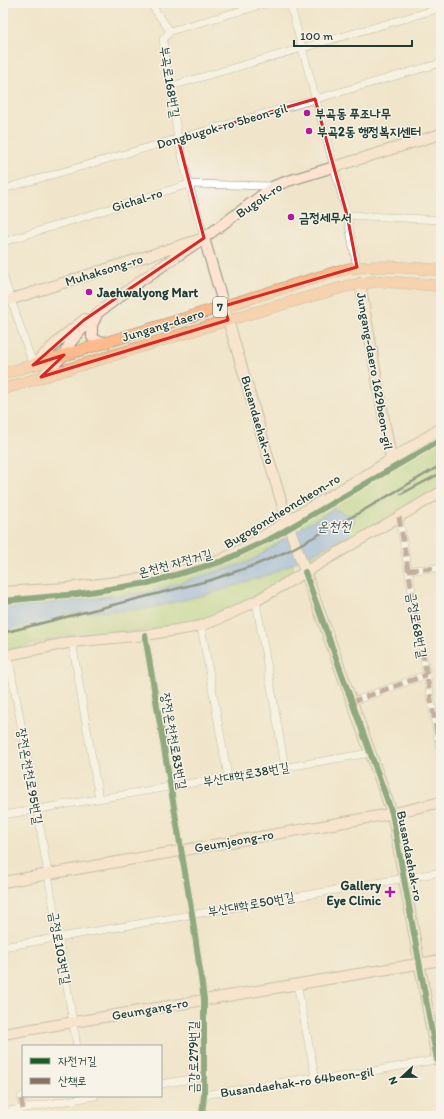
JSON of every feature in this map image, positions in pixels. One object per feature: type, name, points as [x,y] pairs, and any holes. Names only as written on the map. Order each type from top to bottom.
[{"type":"main road","name":"Jungang-daero","points":[[3,374],[342,270],[357,267],[377,266],[441,270]]},
{"type":"main road","name":"Jungang-daero","points":[[3,389],[228,320],[346,286],[360,283],[378,282],[441,286]]},
{"type":"street","name":"부곡로168번길","points":[[150,3],[170,31],[163,40],[178,139],[204,238]]},
{"type":"street","points":[[170,31],[268,3]]},
{"type":"street","points":[[290,3],[347,215],[357,267]]},
{"type":"street","points":[[171,86],[441,8]]},
{"type":"street","name":"Dongbugok-ro 5beon-gil","points":[[3,189],[441,63]]},
{"type":"street","name":"Bugok-ro","points":[[33,365],[65,335],[84,320],[99,312],[204,238],[274,186],[441,134]]},
{"type":"street","name":"Gichal-ro","points":[[3,242],[189,184],[274,186]]},
{"type":"street","points":[[347,215],[441,220]]},
{"type":"street","name":"Muhaksong-ro","points":[[7,300],[204,238]]},
{"type":"street","name":"Busandaehak-ro","points":[[204,238],[287,520],[304,572],[392,813],[418,963],[439,1060]]},
{"type":"street","points":[[3,275],[7,300],[33,365]]},
{"type":"street","name":"Jungang-daero 1629beon-gil","points":[[360,283],[391,459]]},
{"type":"street","points":[[99,312],[92,325],[92,337],[97,341],[108,342]]},
{"type":"street","name":"Bugok-ro","points":[[41,378],[63,356],[71,342],[99,312]]},
{"type":"street","name":"Bugogoncheoncheon-ro","points":[[3,592],[67,588],[148,578],[222,560],[246,547],[287,520],[441,428]]},
{"type":"street","points":[[5,655],[72,642],[145,635],[201,626],[228,615],[256,600],[441,492]]},
{"type":"street","name":"금정로68번길","points":[[399,517],[441,757]]},
{"type":"street","points":[[408,570],[441,568]]},
{"type":"street","points":[[256,600],[285,767]]},
{"type":"street","points":[[201,626],[228,777]]},
{"type":"street","name":"장전온천천로83번길","points":[[145,635],[192,914]]},
{"type":"street","points":[[72,642],[99,799]]},
{"type":"street","name":"장전온천천로95번길","points":[[5,655],[37,809],[47,874]]},
{"type":"street","points":[[351,702],[426,675]]},
{"type":"street","points":[[434,722],[441,718]]},
{"type":"street","name":"부산대학로38번길","points":[[3,815],[370,753]]},
{"type":"street","name":"Geumjeong-ro","points":[[3,882],[392,813],[441,802]]},
{"type":"street","name":"부산대학로50번길","points":[[3,947],[441,872]]},
{"type":"street","name":"금정로103번길","points":[[47,874],[77,1045]]},
{"type":"street","name":"금강로279번길","points":[[192,914],[204,999],[204,1095],[202,1116]]},
{"type":"street","name":"Geumgang-ro","points":[[3,1034],[441,960]]},
{"type":"street","points":[[297,984],[316,1081]]},
{"type":"street","name":"Busandaehak-ro 64beon-gil","points":[[204,1095],[308,1078],[316,1081],[439,1060]]},
{"type":"street","name":"Busandaehak-ro 64beon-gil","points":[[162,1084],[203,1077]]},
{"type":"street","points":[[22,1096],[23,1109]]},
{"type":"street","points":[[3,1112],[85,1097]]},
{"type":"highlighted area","points":[[315,99],[347,215],[357,267],[224,306],[228,320],[41,377],[64,355],[33,365],[84,320],[204,238],[178,139]]},
{"type":"green space","points":[[441,436],[441,488],[315,563],[312,561],[300,518]]},
{"type":"green space","points":[[281,531],[295,572],[294,575],[246,601],[194,622],[142,631],[70,636],[3,651],[3,595],[199,570],[225,564],[250,551]]},
{"type":"water","name":"온천천","points":[[334,509],[355,517],[348,536],[273,573],[213,593],[146,609],[14,617],[3,621],[3,608],[149,592],[249,562],[302,527]]},
{"type":"waterway","name":"온천천","points":[[3,624],[55,612]]},
{"type":"railway","points":[[3,633],[211,580],[255,565],[288,551],[357,514],[441,465]]},
{"type":"railway","points":[[401,494],[441,473]]},
{"type":"marked path","points":[[399,517],[441,757]]},
{"type":"marked path","points":[[408,570],[441,568]]},
{"type":"marked path","points":[[351,702],[426,675]]},
{"type":"marked path","points":[[22,1096],[23,1109]]},
{"type":"cycle path","name":"온천천 자전거길","points":[[3,601],[77,594],[148,583],[223,561],[272,538],[441,440]]},
{"type":"cycle path","points":[[305,572],[392,813],[437,1060]]},
{"type":"cycle path","points":[[145,635],[192,914],[204,999],[204,1095],[202,1116]]},
{"type":"place","name":"부곡동 푸조나무","points":[[307,113]]},
{"type":"place","name":"부곡2동 행정복지센터","points":[[309,131]]},
{"type":"place","name":"금정세무서","points":[[291,217]]},
{"type":"place","name":"Jaehwalyong Mart","points":[[89,292]]},
{"type":"place","name":"Gallery Eye Clinic","points":[[390,892]]}]
